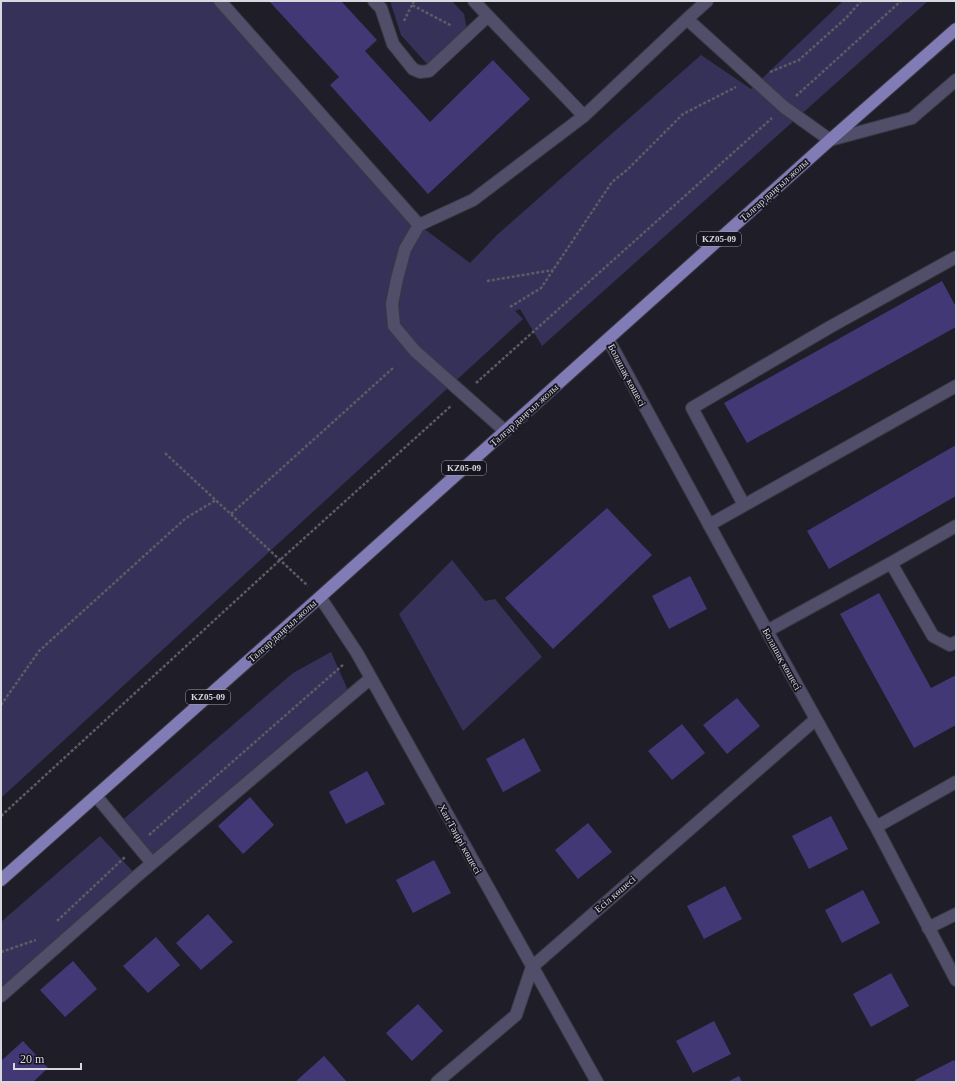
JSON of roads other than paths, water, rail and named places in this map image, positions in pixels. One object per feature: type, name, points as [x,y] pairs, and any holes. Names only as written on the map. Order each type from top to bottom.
[{"type":"main road","name":"Талғар даңғыл жолы","points":[[1,880],[320,598],[830,140],[956,29]]},
{"type":"street","points":[[220,1],[419,225]]},
{"type":"street","points":[[374,1],[381,8],[393,44],[412,69],[420,72],[429,71],[488,16]]},
{"type":"street","points":[[474,1],[584,116]]},
{"type":"street","points":[[505,432],[415,351],[394,326],[392,304],[405,249],[419,225],[473,200],[584,116],[707,1]]},
{"type":"street","points":[[687,19],[784,107],[830,140],[912,118],[956,80]]},
{"type":"street","points":[[744,505],[692,408],[830,327],[956,257]]},
{"type":"street","name":"Болашақ көшесі","points":[[608,339],[766,631],[876,828],[956,980]]},
{"type":"street","points":[[709,525],[956,386]]},
{"type":"street","points":[[766,631],[891,564],[956,526]]},
{"type":"street","points":[[891,564],[933,636],[950,645],[956,642]]},
{"type":"street","name":"Хан Тәңірі көшесі","points":[[320,598],[357,653],[597,1082]]},
{"type":"street","points":[[1,996],[152,863],[371,678]]},
{"type":"street","name":"Есіл көшесі","points":[[532,967],[815,720]]},
{"type":"street","points":[[876,828],[956,782]]},
{"type":"street","points":[[96,796],[152,863]]},
{"type":"street","points":[[928,928],[956,914]]},
{"type":"street","points":[[438,1082],[516,1015],[532,967]]}]
